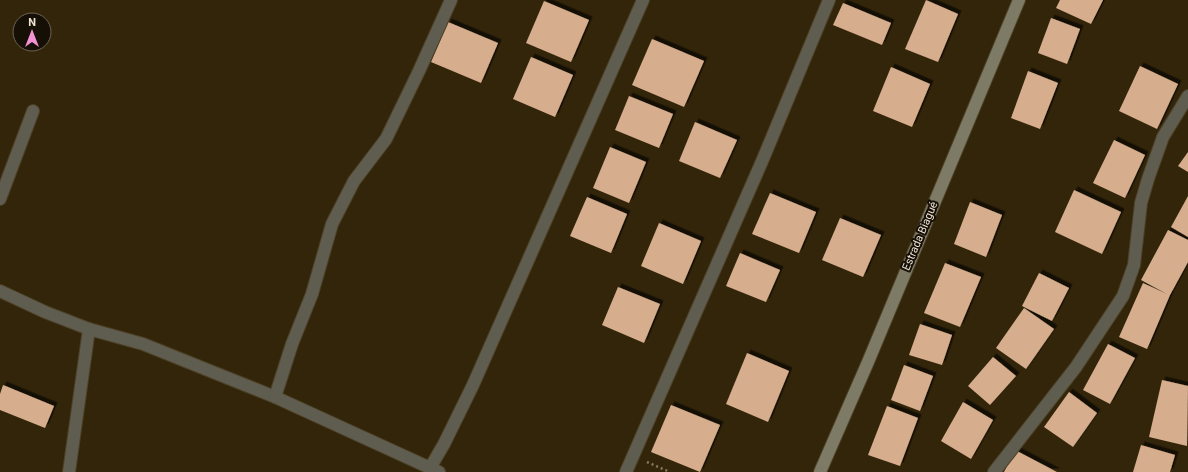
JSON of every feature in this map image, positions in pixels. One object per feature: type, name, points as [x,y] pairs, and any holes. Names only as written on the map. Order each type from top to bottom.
[{"type":"main road","name":"Estrada Biagué","points":[[820,472],[1019,0]]},
{"type":"street","points":[[275,397],[292,344],[312,294],[332,224],[354,181],[386,139],[419,72],[451,0]]},
{"type":"street","points":[[0,291],[45,312],[89,328],[143,344],[275,397],[434,470],[444,444],[483,364],[643,0]]},
{"type":"street","points":[[626,472],[668,372],[772,138],[829,0]]},
{"type":"street","points":[[994,472],[1076,367],[1123,296],[1134,265],[1141,203],[1148,179],[1163,137],[1188,96]]},
{"type":"street","points":[[0,199],[33,111]]},
{"type":"street","points":[[69,472],[89,328]]},
{"type":"path","points":[[634,456],[670,472]]},
{"type":"building","points":[[926,0],[958,14],[938,62],[905,49]]},
{"type":"building","points":[[1060,0],[1103,0],[1091,24],[1056,8]]},
{"type":"building","points":[[544,1],[589,20],[571,62],[526,43]]},
{"type":"building","points":[[843,3],[891,23],[882,45],[833,25]]},
{"type":"building","points":[[1051,18],[1080,29],[1067,64],[1038,53]]},
{"type":"building","points":[[448,22],[498,43],[481,83],[431,62]]},
{"type":"building","points":[[652,39],[704,61],[684,107],[632,85]]},
{"type":"building","points":[[531,57],[573,75],[555,117],[513,99]]},
{"type":"building","points":[[1140,66],[1178,84],[1157,129],[1119,111]]},
{"type":"building","points":[[891,67],[930,84],[912,127],[873,111]]},
{"type":"building","points":[[1028,71],[1058,83],[1040,129],[1011,118]]},
{"type":"building","points":[[629,96],[673,114],[659,148],[615,130]]},
{"type":"building","points":[[695,122],[737,140],[720,178],[679,161]]},
{"type":"building","points":[[1114,140],[1145,155],[1125,198],[1093,183]]},
{"type":"building","points":[[610,147],[646,162],[629,203],[593,188]]},
{"type":"building","points":[[1188,152],[1188,172],[1178,166]]},
{"type":"building","points":[[1074,190],[1121,212],[1102,254],[1055,232]]},
{"type":"building","points":[[770,193],[816,212],[799,253],[752,234]]},
{"type":"building","points":[[1188,196],[1188,237],[1171,227]]},
{"type":"building","points":[[587,197],[627,214],[611,253],[570,236]]},
{"type":"building","points":[[970,202],[1002,215],[986,257],[954,244]]},
{"type":"building","points":[[840,218],[881,235],[863,277],[822,260]]},
{"type":"building","points":[[659,223],[701,241],[683,284],[641,266]]},
{"type":"building","points":[[1168,230],[1188,240],[1188,262],[1170,295],[1147,349],[1119,337],[1143,283],[1167,294],[1141,280]]},
{"type":"building","points":[[740,253],[780,270],[766,302],[726,286]]},
{"type":"building","points":[[945,263],[981,277],[960,327],[924,313]]},
{"type":"building","points":[[1039,273],[1069,288],[1052,321],[1022,306]]},
{"type":"building","points":[[618,287],[660,304],[644,343],[602,325]]},
{"type":"building","points":[[1024,308],[1054,329],[1026,369],[996,348]]},
{"type":"building","points":[[920,324],[952,335],[942,365],[909,355]]},
{"type":"building","points":[[1108,344],[1135,358],[1110,404],[1083,390]]},
{"type":"building","points":[[747,353],[789,371],[768,422],[726,404]]},
{"type":"building","points":[[993,357],[1016,376],[990,405],[968,386]]},
{"type":"building","points":[[904,365],[933,376],[920,411],[891,400]]},
{"type":"building","points":[[1162,380],[1188,386],[1187,446],[1149,437]]},
{"type":"building","points":[[3,385],[54,406],[45,428],[0,410],[0,394]]},
{"type":"building","points":[[1069,392],[1097,413],[1073,447],[1044,427]]},
{"type":"building","points":[[963,402],[993,420],[971,459],[941,441]]},
{"type":"building","points":[[671,405],[720,425],[700,472],[651,452]]},
{"type":"building","points":[[887,406],[918,418],[900,466],[868,455]]},
{"type":"building","points":[[1141,445],[1175,455],[1170,472],[1133,472]]},
{"type":"building","points":[[1015,450],[1057,472],[1004,472]]}]
